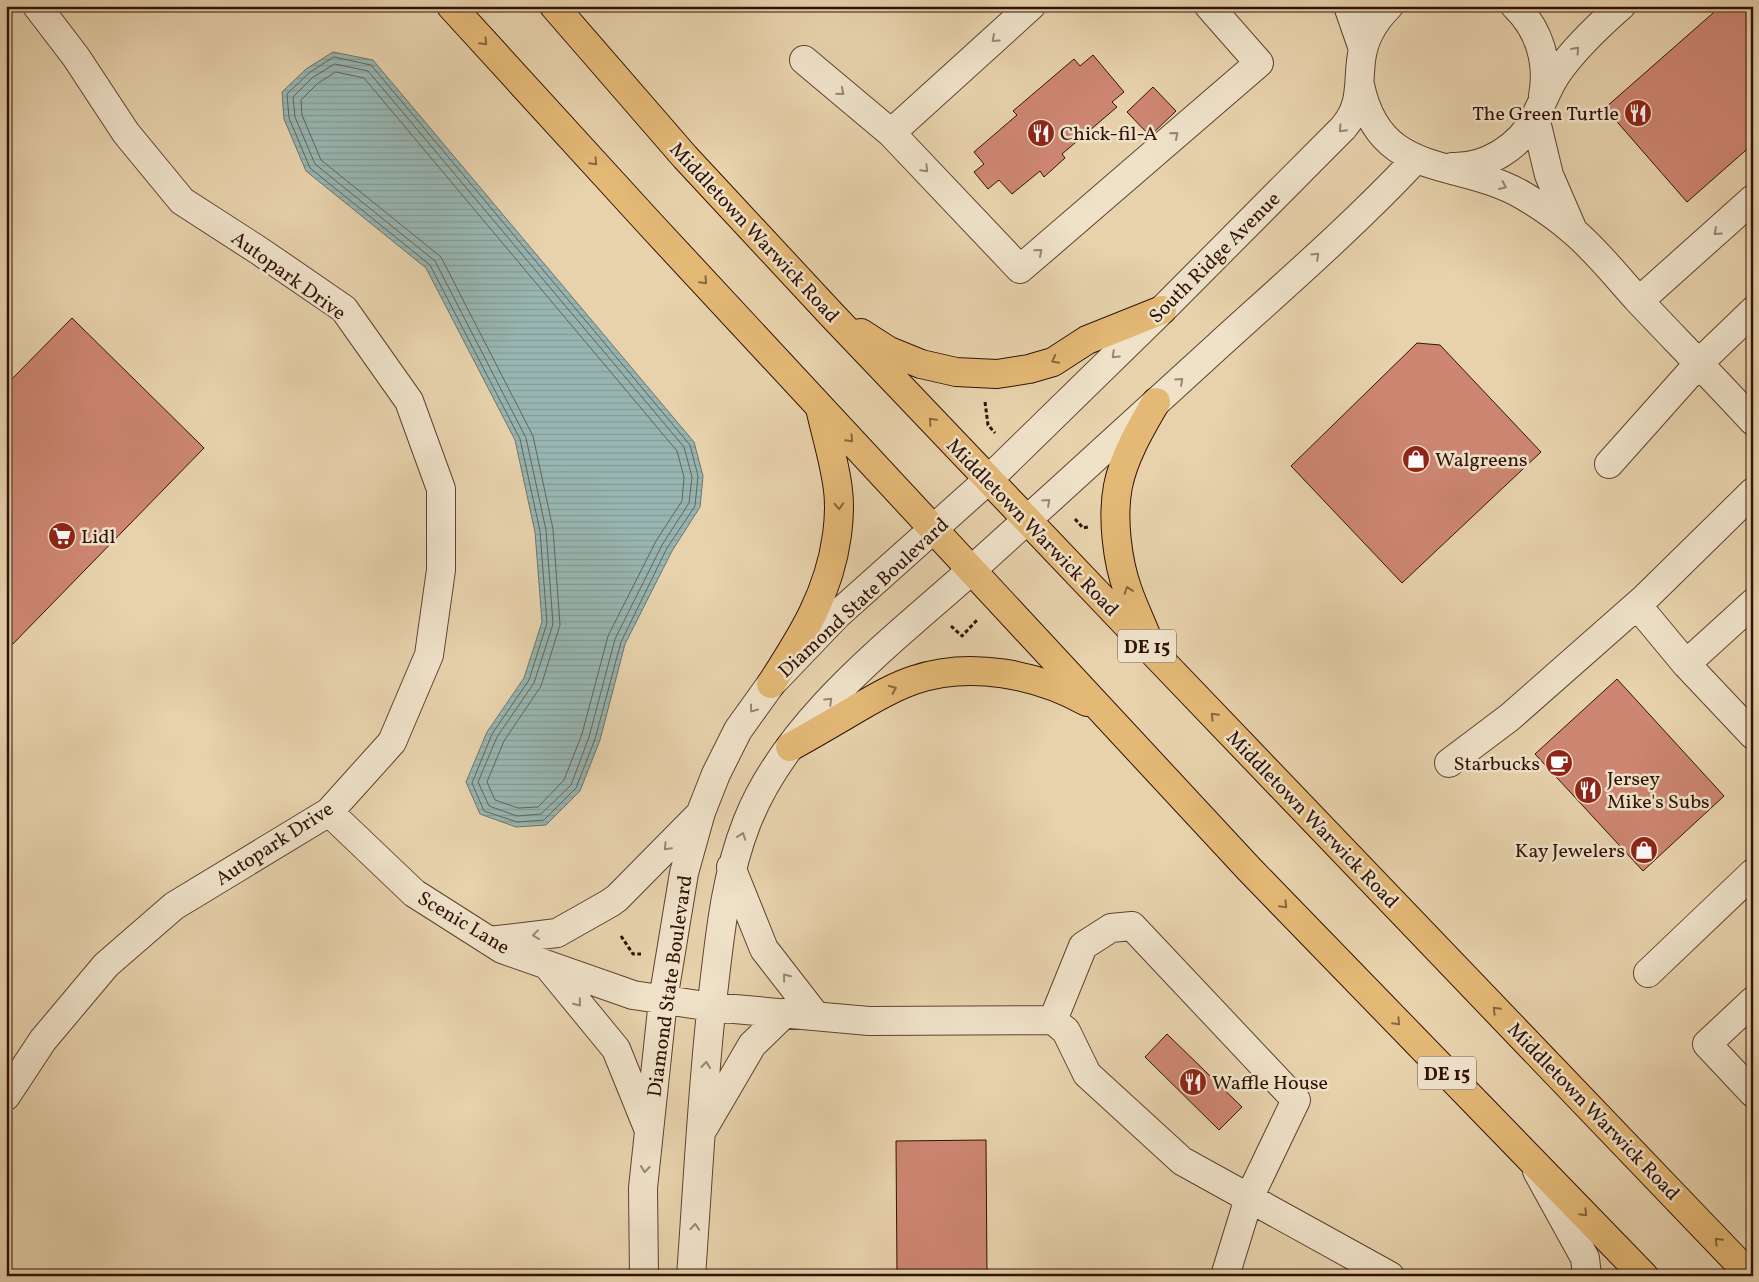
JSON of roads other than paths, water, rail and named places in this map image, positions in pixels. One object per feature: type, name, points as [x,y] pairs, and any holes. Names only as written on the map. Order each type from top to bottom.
[{"type":"main road","name":"DE 15","points":[[451,6],[1250,870],[1644,1276]]},
{"type":"main road","name":"Middletown Warwick Road","points":[[554,6],[685,157],[831,314],[1751,1276]]},
{"type":"main road","points":[[831,314],[889,351],[922,364],[956,372],[985,374],[1030,368],[1053,362],[1087,340],[1162,310]]},
{"type":"main road","points":[[1152,651],[1128,590],[1120,563],[1116,518],[1118,486],[1126,461],[1138,434],[1156,402]]},
{"type":"main road","points":[[771,684],[801,638],[816,609],[827,582],[835,548],[840,515],[838,489],[820,406]]},
{"type":"main road","points":[[790,747],[887,691],[914,680],[945,673],[1012,675],[1040,682],[1070,692],[1108,717]]},
{"type":"street","name":"Autopark Drive","points":[[6,1096],[43,1040],[106,965],[174,906],[330,812],[392,742],[429,655],[440,570],[441,489],[409,400],[344,309],[182,201],[126,133],[76,57],[37,6]]},
{"type":"street","points":[[891,134],[1031,6]]},
{"type":"street","points":[[804,60],[891,134],[1020,269],[1259,63],[1209,6]]},
{"type":"street","points":[[1348,6],[1363,49]]},
{"type":"street","name":"South Ridge Avenue","points":[[988,480],[1162,310],[1343,128],[1355,111],[1360,85],[1363,49],[1370,31],[1389,6]]},
{"type":"street","points":[[1515,6],[1531,25],[1542,50],[1545,73],[1543,95],[1538,111],[1549,175],[1574,232]]},
{"type":"street","points":[[692,1276],[701,1132],[712,1007],[720,935],[731,867],[748,819],[768,781],[790,747],[818,711],[900,632],[972,570],[1385,192],[1428,163],[1454,168],[1472,166],[1498,156],[1520,139],[1538,111],[1557,74],[1572,54],[1596,28],[1621,6]]},
{"type":"street","points":[[1360,85],[1366,107],[1380,133],[1398,150],[1428,163],[1492,182],[1523,195],[1574,232],[1753,420]]},
{"type":"street","points":[[1639,301],[1753,199]]},
{"type":"street","points":[[1609,464],[1699,363],[1753,311]]},
{"type":"street","name":"Diamond State Boulevard","points":[[644,1276],[643,1188],[663,1000],[684,872],[701,812],[716,774],[738,730],[771,684],[838,614],[988,480]]},
{"type":"street","points":[[1449,763],[1510,717],[1637,605],[1753,492]]},
{"type":"street","points":[[1686,664],[1753,603]]},
{"type":"street","points":[[1637,605],[1686,664],[1751,728]]},
{"type":"street","name":"Scenic Lane","points":[[330,812],[414,893],[502,949],[633,995],[712,1007],[869,1021],[1053,1020]]},
{"type":"street","points":[[489,941],[557,933],[617,898],[701,812]]},
{"type":"street","points":[[731,867],[764,949],[816,1016]]},
{"type":"street","points":[[1648,973],[1753,873]]},
{"type":"street","points":[[1226,1276],[1248,1198],[1296,1100],[1132,926],[1112,928],[1083,946],[1053,1020],[1066,1030],[1086,1074],[1182,1161],[1248,1198],[1390,1276]]},
{"type":"street","points":[[547,965],[616,1050],[649,1130]]},
{"type":"street","points":[[1753,1001],[1707,1044],[1753,1093]]},
{"type":"street","points":[[701,1132],[752,1045],[785,1013]]},
{"type":"street","points":[[1529,1156],[1585,1258],[1587,1276]]},
{"type":"water","points":[[333,52],[373,60],[694,442],[703,476],[700,507],[672,551],[625,644],[600,740],[580,791],[546,825],[516,827],[480,814],[466,782],[487,732],[524,678],[542,622],[535,532],[515,440],[426,268],[306,171],[284,119],[282,92],[306,69]]},
{"type":"place","name":"The Green Turtle","points":[[1638,113]]},
{"type":"place","name":"Chick-fil-A","points":[[1041,133]]},
{"type":"place","name":"Walgreens","points":[[1416,459]]},
{"type":"place","name":"Lidl","points":[[62,536]]},
{"type":"place","name":"Starbucks","points":[[1559,763]]},
{"type":"place","name":"Jersey Mike's Subs","points":[[1588,790]]},
{"type":"place","name":"Kay Jewelers","points":[[1644,850]]},
{"type":"place","name":"Waffle House","points":[[1193,1082]]}]
